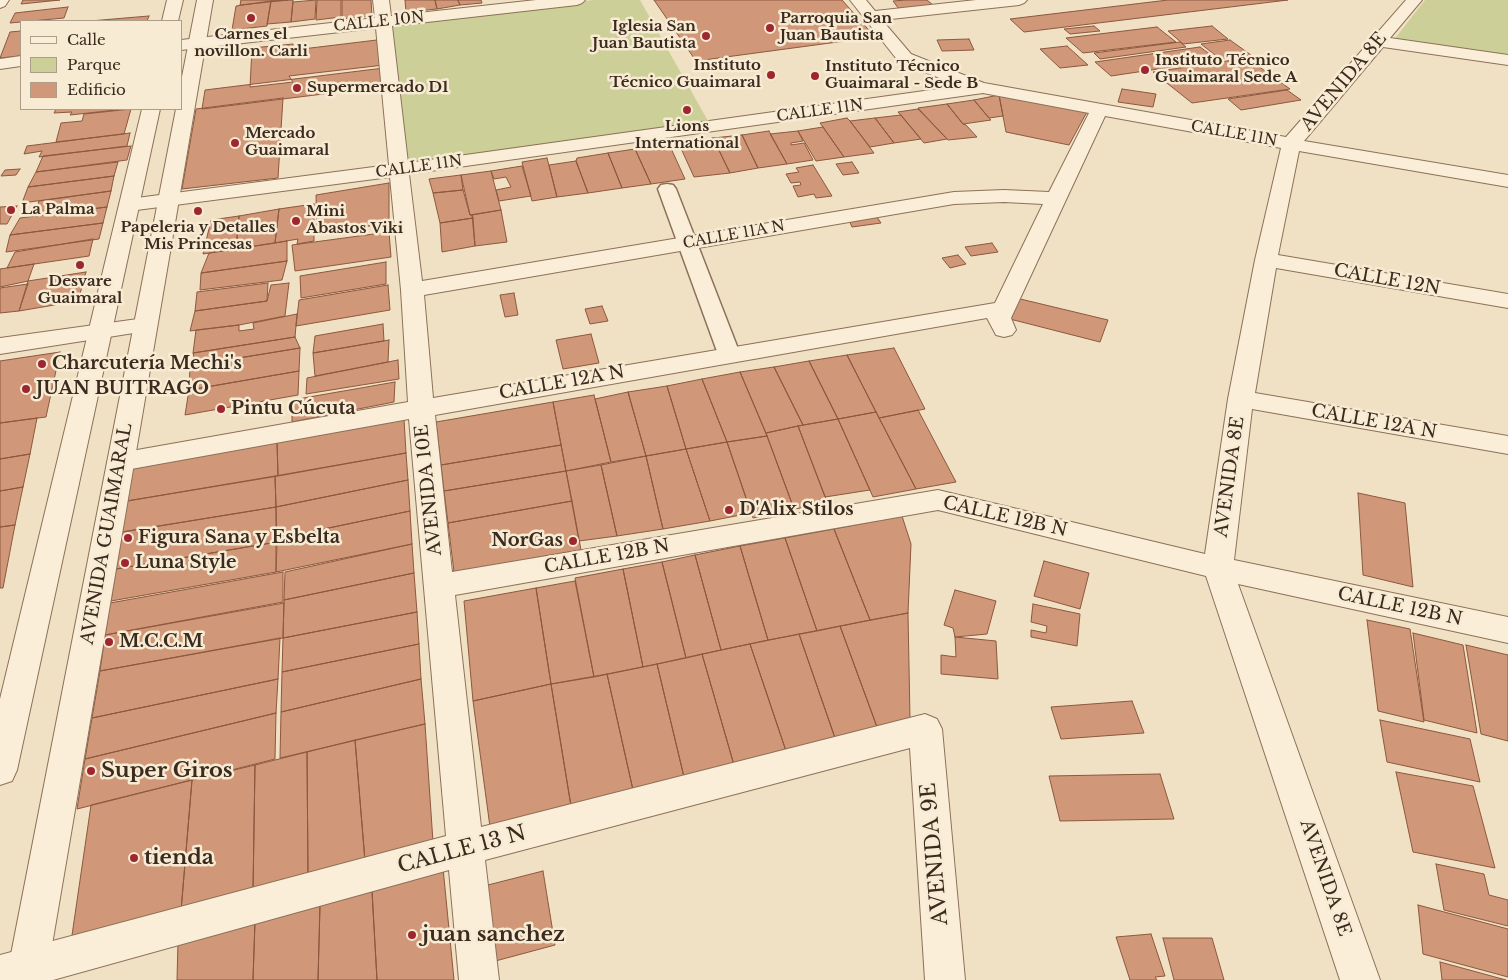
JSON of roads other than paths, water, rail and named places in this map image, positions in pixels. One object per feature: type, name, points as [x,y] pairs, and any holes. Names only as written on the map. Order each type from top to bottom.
[{"type":"street","points":[[170,20],[175,0]]},
{"type":"street","name":"AVENIDA GUAIMARAL","points":[[182,96],[189,44],[205,0]]},
{"type":"street","name":"CALLE 10N","points":[[189,44],[382,11],[576,0]]},
{"type":"street","points":[[858,0],[905,58],[983,88]]},
{"type":"street","points":[[871,16],[1019,0]]},
{"type":"street","name":"AVENIDA 8E","points":[[1360,980],[1218,568],[1241,399],[1266,260],[1291,144],[1414,0]]},
{"type":"street","name":"AVENIDA 10E","points":[[382,11],[412,290],[421,408],[479,980]]},
{"type":"street","points":[[1378,41],[1508,60]]},
{"type":"street","points":[[0,64],[20,62]]},
{"type":"street","name":"CALLE 11N","points":[[129,205],[398,170],[983,88],[1508,181]]},
{"type":"street","points":[[0,770],[151,110]]},
{"type":"street","name":"AVENIDA GUAIMARAL","points":[[18,974],[120,462],[168,200],[180,110]]},
{"type":"street","points":[[1057,199],[1099,110]]},
{"type":"street","points":[[667,189],[729,354]]},
{"type":"street","name":"CALLE 11A N","points":[[412,290],[954,198],[1004,196],[1057,199]]},
{"type":"street","name":"CALLE 12A N","points":[[120,462],[729,354],[1004,319],[1057,199]]},
{"type":"street","name":"CALLE 12N","points":[[1266,260],[1508,301]]},
{"type":"street","points":[[0,346],[145,325]]},
{"type":"street","name":"CALLE 12A N","points":[[1241,399],[1508,445]]},
{"type":"street","name":"CALLE 12B N","points":[[439,586],[938,500],[1218,568],[1508,630]]},
{"type":"street","name":"CALLE 13 N","points":[[18,974],[467,848],[925,729]]},
{"type":"street","name":"AVENIDA 9E","points":[[925,729],[946,980]]},
{"type":"place","name":"Carnes el novillon. Carli","points":[[251,18]]},
{"type":"place","name":"Parroquia San Juan Bautista","points":[[770,28]]},
{"type":"place","name":"Iglesia San Juan Bautista","points":[[706,36]]},
{"type":"place","name":"Instituto Técnico Guaimaral Sede A","points":[[1145,70]]},
{"type":"place","name":"Instituto Técnico Guaimaral","points":[[771,75]]},
{"type":"place","name":"Instituto Técnico Guaimaral - Sede B","points":[[815,76]]},
{"type":"place","name":"Supermercado D1","points":[[297,88]]},
{"type":"place","name":"Lions International","points":[[687,110]]},
{"type":"place","name":"Mercado Guaimaral","points":[[235,143]]},
{"type":"place","name":"La Palma","points":[[11,210]]},
{"type":"place","name":"Papeleria y Detalles Mis Princesas","points":[[198,211]]},
{"type":"place","name":"Mini Abastos Viki","points":[[296,221]]},
{"type":"place","name":"Desvare Guaimaral","points":[[80,265]]},
{"type":"place","name":"Charcutería Mechi's","points":[[42,364]]},
{"type":"place","name":"JUAN BUITRAGO","points":[[26,389]]},
{"type":"place","name":"Pintu Cúcuta","points":[[221,409]]},
{"type":"place","name":"D'Alix Stilos","points":[[729,510]]},
{"type":"place","name":"Figura Sana y Esbelta","points":[[128,538]]},
{"type":"place","name":"NorGas","points":[[573,541]]},
{"type":"place","name":"Luna Style","points":[[125,563]]},
{"type":"place","name":"M.C.C.M","points":[[109,642]]},
{"type":"place","name":"Super Giros","points":[[91,771]]},
{"type":"place","name":"tienda","points":[[134,858]]},
{"type":"place","name":"juan sanchez","points":[[412,935]]}]
